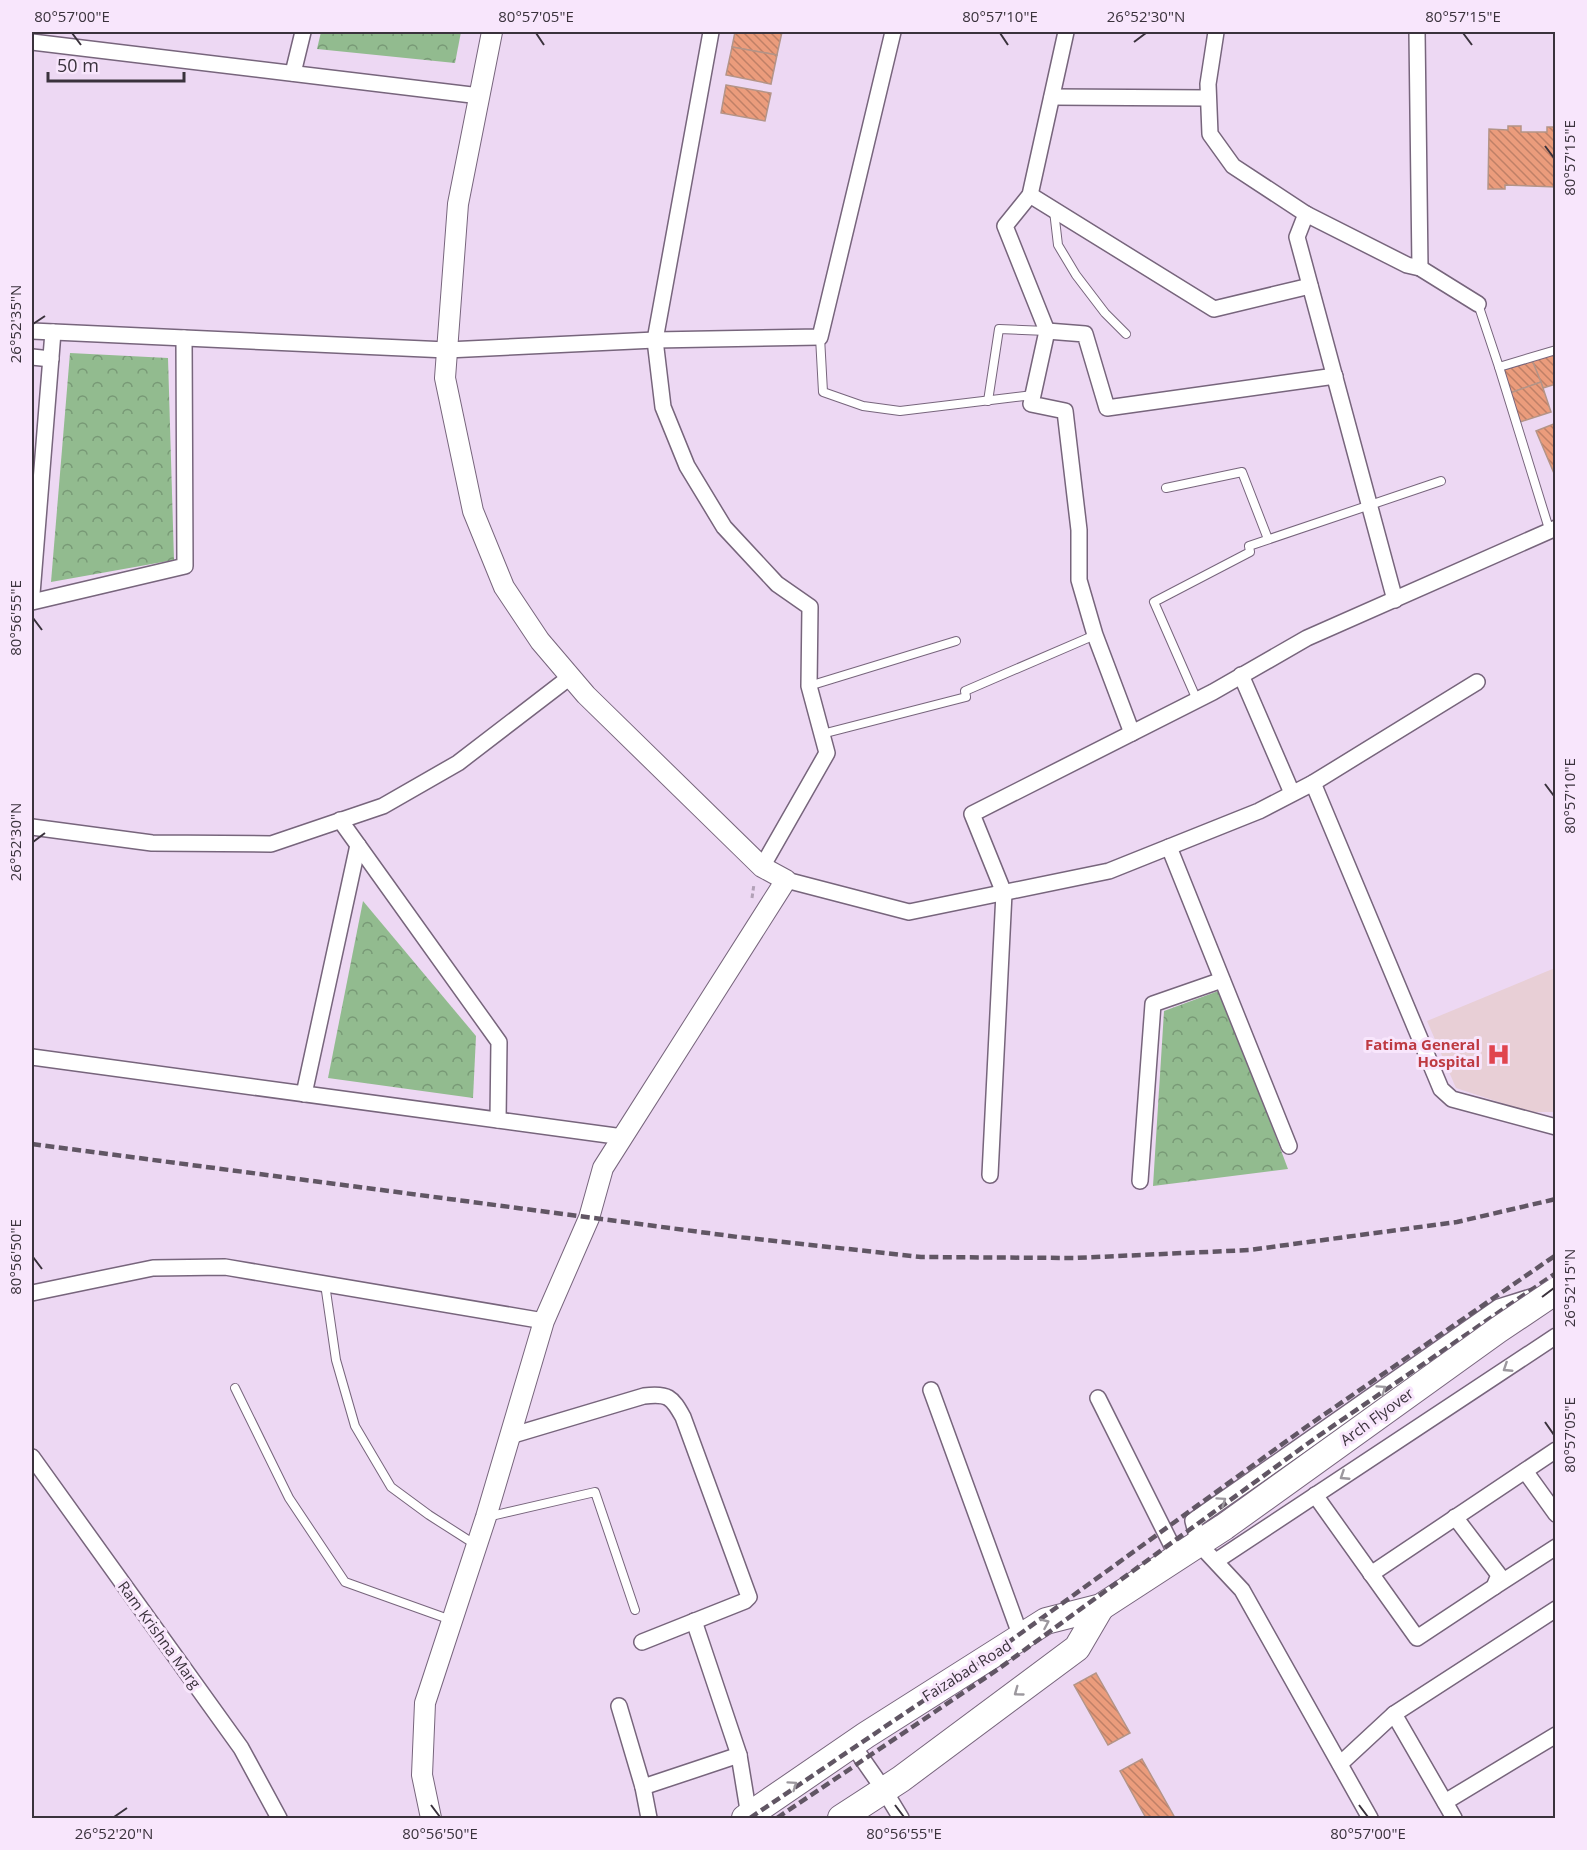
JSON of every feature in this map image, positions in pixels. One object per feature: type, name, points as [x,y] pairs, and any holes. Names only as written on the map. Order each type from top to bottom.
[{"type":"main road","name":"Arch Flyover","points":[[1207,1553],[1224,1527],[1498,1330],[1556,1291]]},
{"type":"main road","name":"Faizabad Road","points":[[747,1817],[852,1744],[1046,1621],[1101,1607],[1178,1558],[1207,1553]]},
{"type":"main road","points":[[841,1818],[884,1790],[1077,1648],[1101,1607]]},
{"type":"street","points":[[293,74],[303,32]]},
{"type":"street","points":[[492,32],[458,204],[445,378],[473,511],[504,587],[540,641],[586,695],[762,867],[786,880],[909,912],[1109,872],[1260,811],[1313,783],[1477,682]]},
{"type":"street","points":[[711,32],[655,340],[663,407],[687,466],[724,527],[777,584],[810,607],[809,686],[827,753],[762,867]]},
{"type":"street","points":[[32,331],[447,350],[655,340],[820,337],[892,32]]},
{"type":"street","points":[[1066,32],[1030,195],[1005,226],[1047,331],[1031,404],[1065,411],[1079,530],[1079,580],[1095,635],[1132,733]]},
{"type":"street","points":[[1216,32],[1208,84],[1210,134],[1233,166],[1306,214],[1407,265],[1420,268],[1478,304]]},
{"type":"street","points":[[1417,32],[1420,268]]},
{"type":"street","points":[[32,42],[480,96]]},
{"type":"street","points":[[1052,97],[1208,98]]},
{"type":"street","points":[[1030,195],[1214,309],[1310,286]]},
{"type":"street","points":[[1306,214],[1297,237],[1395,600]]},
{"type":"street","points":[[1047,331],[1085,334],[1107,408],[1335,376]]},
{"type":"street","points":[[32,594],[53,332]]},
{"type":"street","points":[[32,602],[185,566],[184,338]]},
{"type":"street","points":[[32,357],[51,359]]},
{"type":"street","points":[[990,1175],[1004,893],[972,814],[1197,700],[1307,638],[1552,530]]},
{"type":"street","points":[[32,827],[152,843],[271,844],[382,806],[458,763],[570,676]]},
{"type":"street","points":[[1241,676],[1292,793]]},
{"type":"street","points":[[1313,783],[1441,1089],[1452,1099],[1556,1127]]},
{"type":"street","points":[[340,820],[499,1042],[498,1120]]},
{"type":"street","points":[[304,1094],[358,845]]},
{"type":"street","points":[[1169,847],[1289,1146]]},
{"type":"street","points":[[431,1818],[422,1775],[425,1703],[477,1546],[544,1321],[589,1218],[603,1168],[786,880]]},
{"type":"street","points":[[1140,1181],[1153,1004],[1222,980]]},
{"type":"street","points":[[32,1057],[623,1137]]},
{"type":"street","points":[[32,1293],[153,1268],[225,1267],[544,1321]]},
{"type":"street","points":[[1370,1818],[1242,1590],[1207,1553],[1193,1521],[1499,1307],[1534,1296],[1556,1304]]},
{"type":"street","points":[[1207,1553],[1315,1495],[1556,1336]]},
{"type":"street","points":[[931,1390],[1021,1637]]},
{"type":"street","points":[[510,1436],[645,1396],[660,1394],[674,1400],[683,1417],[749,1597],[746,1601],[642,1642]]},
{"type":"street","points":[[1098,1398],[1178,1558]]},
{"type":"street","points":[[1371,1574],[1556,1450]]},
{"type":"street","name":"Ram Krishna Marg","points":[[32,1457],[241,1748],[279,1818]]},
{"type":"street","points":[[1524,1471],[1556,1514]]},
{"type":"street","points":[[1315,1495],[1417,1638],[1556,1547]]},
{"type":"street","points":[[1455,1517],[1499,1575],[1494,1587]]},
{"type":"street","points":[[1340,1764],[1394,1714],[1556,1609]]},
{"type":"street","points":[[694,1621],[739,1755],[747,1817]]},
{"type":"street","points":[[619,1706],[643,1787],[649,1818]]},
{"type":"street","points":[[1394,1714],[1454,1818]]},
{"type":"street","points":[[1445,1802],[1556,1735]]},
{"type":"street","points":[[852,1744],[901,1818]]},
{"type":"street","points":[[643,1787],[739,1755]]},
{"type":"lane","points":[[1054,210],[1058,245],[1076,275],[1105,313],[1126,334]]},
{"type":"lane","points":[[1478,304],[1552,530]]},
{"type":"lane","points":[[988,401],[999,329],[1047,331]]},
{"type":"lane","points":[[820,337],[823,392],[863,406],[900,411],[1033,395]]},
{"type":"lane","points":[[1498,367],[1556,350]]},
{"type":"lane","points":[[1166,488],[1242,472],[1269,539]]},
{"type":"lane","points":[[1197,700],[1154,602],[1250,552],[1249,546],[1441,481]]},
{"type":"lane","points":[[822,734],[966,697],[965,691],[1095,635]]},
{"type":"lane","points":[[809,686],[956,641]]},
{"type":"lane","points":[[325,1284],[336,1360],[355,1426],[392,1486],[429,1515],[477,1546]]},
{"type":"lane","points":[[235,1388],[289,1498],[345,1582],[452,1620]]},
{"type":"lane","points":[[486,1517],[595,1492],[635,1610]]},
{"type":"shaded area","name":"Fatima General Hospital","points":[[1555,968],[1555,1112],[1529,1112],[1456,1088],[1427,1021]]},
{"type":"green space","points":[[321,32],[461,32],[455,63],[317,49]]},
{"type":"green space","points":[[70,353],[168,358],[174,560],[51,582]]},
{"type":"green space","points":[[363,901],[476,1036],[473,1098],[328,1078]]},
{"type":"green space","points":[[1221,990],[1288,1169],[1153,1186],[1164,1011]]},
{"type":"building","points":[[735,32],[782,32],[777,55],[732,47]]},
{"type":"building","points":[[732,47],[777,55],[771,84],[726,75]]},
{"type":"building","points":[[726,85],[771,93],[765,121],[721,113]]},
{"type":"building","points":[[1508,126],[1521,126],[1521,132],[1547,132],[1547,127],[1556,127],[1556,187],[1505,185],[1505,189],[1488,189],[1489,129],[1508,130]]},
{"type":"building","points":[[1554,352],[1556,384],[1543,388],[1532,360]]},
{"type":"building","points":[[1532,360],[1541,382],[1510,393],[1501,371]]},
{"type":"building","points":[[1541,382],[1551,412],[1520,422],[1510,393]]},
{"type":"building","points":[[1556,423],[1556,478],[1536,431]]},
{"type":"building","points":[[1096,1673],[1130,1733],[1108,1745],[1074,1685]]},
{"type":"building","points":[[1142,1759],[1175,1818],[1146,1818],[1120,1771]]},
{"type":"railway","points":[[32,1144],[738,1237],[921,1257],[1075,1258],[1249,1250],[1457,1222],[1556,1199]]},
{"type":"railway","points":[[750,1818],[988,1657],[1306,1427],[1556,1255]]},
{"type":"railway","points":[[777,1818],[997,1670],[1314,1439],[1556,1273]]},
{"type":"place","name":"Fatima General Hospital","points":[[1498,1054]]}]
